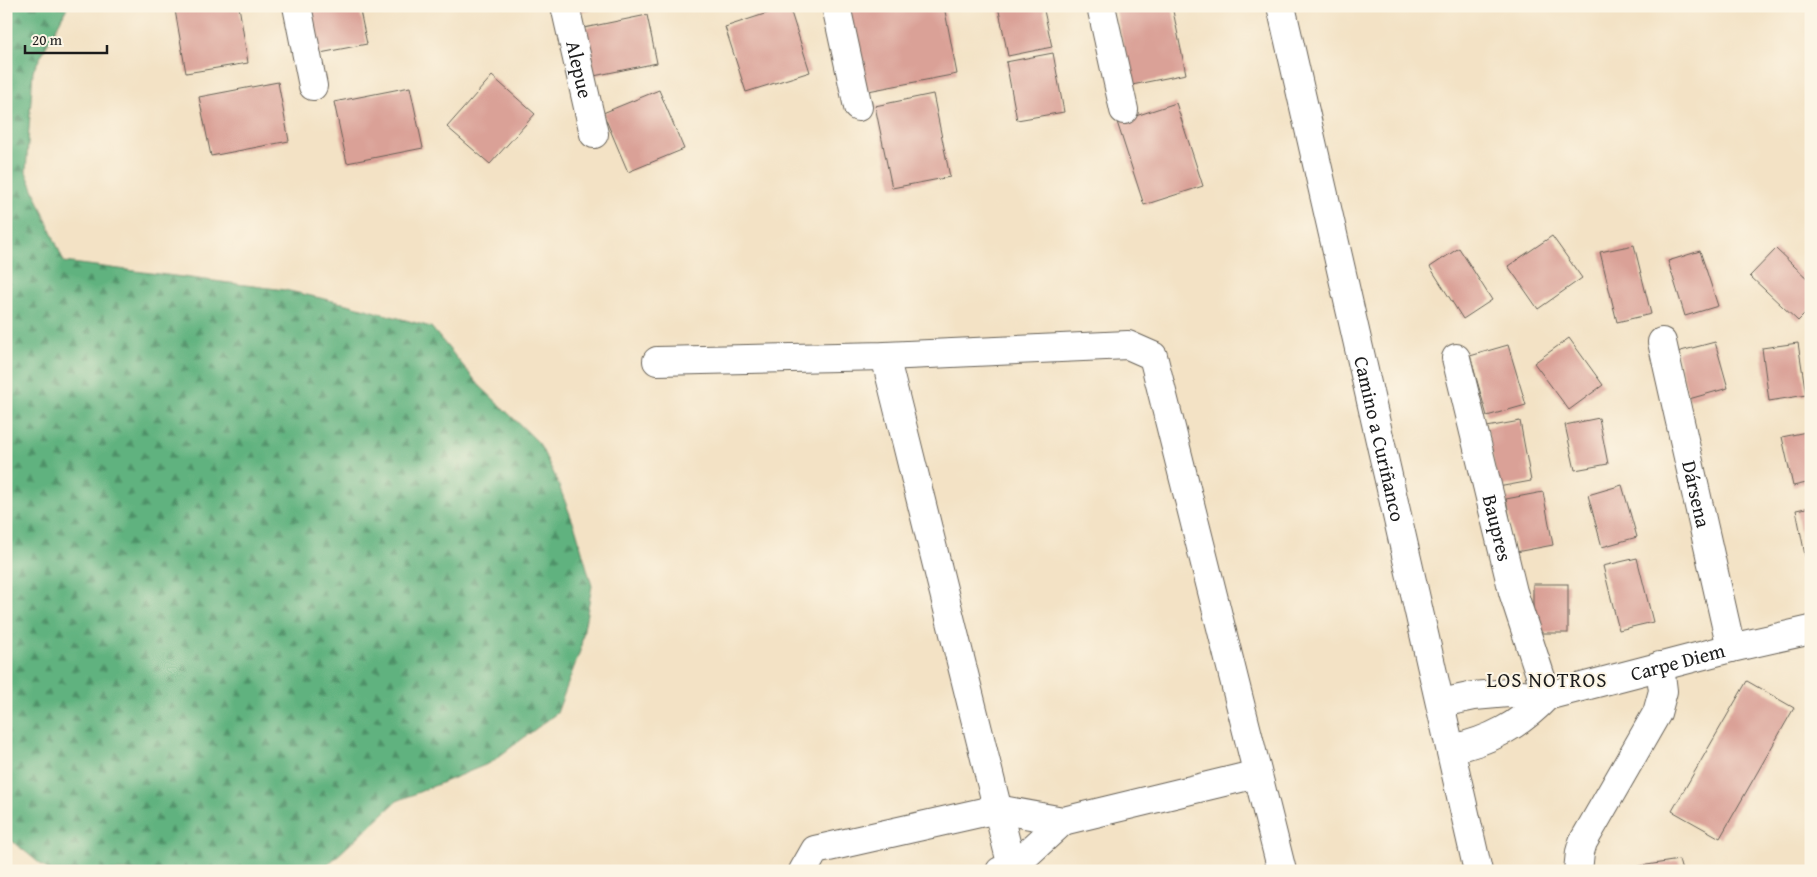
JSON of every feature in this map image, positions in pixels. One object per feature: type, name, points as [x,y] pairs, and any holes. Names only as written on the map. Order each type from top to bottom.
[{"type":"street","points":[[297,6],[313,86]]},
{"type":"street","name":"Alepue","points":[[565,6],[594,134]]},
{"type":"street","points":[[836,6],[858,108]]},
{"type":"street","points":[[1101,6],[1124,110]]},
{"type":"street","name":"Camino a Curiñanco","points":[[1281,6],[1478,871]]},
{"type":"street","name":"Dársena","points":[[1662,342],[1731,648]]},
{"type":"street","points":[[658,361],[885,356],[1128,345],[1153,356],[1282,871]]},
{"type":"street","points":[[885,356],[998,809],[1008,870]]},
{"type":"street","name":"Baupres","points":[[1456,358],[1513,592],[1546,696]]},
{"type":"street","name":"Carpe Diem","points":[[1441,702],[1474,696],[1508,693],[1546,696],[1731,648],[1811,630]]},
{"type":"street","points":[[1578,871],[1583,842],[1658,713],[1663,691],[1660,666]]},
{"type":"street","points":[[1451,749],[1471,745],[1501,733],[1522,720],[1546,696]]},
{"type":"street","points":[[803,871],[815,850],[998,809],[1062,821],[1257,774]]},
{"type":"street","points":[[1008,870],[1062,821]]},
{"type":"green space","points":[[6,6],[68,6],[33,71],[26,172],[64,262],[285,290],[351,305],[431,327],[479,385],[539,443],[556,478],[576,530],[592,586],[580,651],[557,713],[490,763],[397,801],[319,871],[49,871],[6,836]]},
{"type":"building","points":[[200,6],[239,6],[248,63],[186,73],[175,10]]},
{"type":"building","points":[[306,6],[359,6],[367,44],[315,54]]},
{"type":"building","points":[[576,6],[604,6],[604,7],[577,13]]},
{"type":"building","points":[[789,6],[810,72],[746,92],[725,27]]},
{"type":"building","points":[[864,6],[944,6],[957,74],[863,92],[847,9]]},
{"type":"building","points":[[998,6],[1043,6],[1052,47],[1008,56]]},
{"type":"building","points":[[1115,6],[1172,6],[1186,74],[1132,85]]},
{"type":"building","points":[[647,15],[657,63],[589,77],[579,29]]},
{"type":"building","points":[[1053,53],[1064,112],[1017,120],[1006,62]]},
{"type":"building","points":[[492,76],[535,114],[490,164],[447,127]]},
{"type":"building","points":[[278,82],[289,141],[211,156],[199,97]]},
{"type":"building","points":[[410,87],[423,148],[347,163],[334,102]]},
{"type":"building","points":[[659,90],[684,149],[628,172],[603,113]]},
{"type":"building","points":[[933,94],[950,177],[892,188],[875,106]]},
{"type":"building","points":[[1176,103],[1203,186],[1144,205],[1117,122]]},
{"type":"building","points":[[1552,236],[1582,278],[1538,309],[1508,266]]},
{"type":"building","points":[[1634,245],[1651,314],[1617,322],[1600,252]]},
{"type":"building","points":[[1459,248],[1492,300],[1463,319],[1430,267]]},
{"type":"building","points":[[1776,249],[1811,282],[1811,308],[1798,321],[1750,276]]},
{"type":"building","points":[[1700,251],[1718,306],[1685,316],[1668,261]]},
{"type":"building","points":[[1569,338],[1603,385],[1569,410],[1534,363]]},
{"type":"building","points":[[1715,342],[1728,388],[1689,399],[1677,352]]},
{"type":"building","points":[[1798,343],[1806,395],[1769,401],[1762,348]]},
{"type":"building","points":[[1508,345],[1526,405],[1487,416],[1470,356]]},
{"type":"building","points":[[1599,418],[1608,464],[1575,470],[1565,425]]},
{"type":"building","points":[[1520,421],[1531,481],[1498,487],[1487,427]]},
{"type":"building","points":[[1811,431],[1811,482],[1793,486],[1782,437]]},
{"type":"building","points":[[1622,485],[1637,537],[1602,547],[1588,495]]},
{"type":"building","points":[[1543,492],[1553,545],[1516,552],[1506,499]]},
{"type":"building","points":[[1811,507],[1811,570],[1808,570],[1796,510]]},
{"type":"building","points":[[1637,558],[1653,622],[1619,630],[1603,566]]},
{"type":"building","points":[[1533,584],[1568,584],[1568,633],[1533,633]]},
{"type":"building","points":[[1747,681],[1794,708],[1720,838],[1672,811]]},
{"type":"building","points":[[1679,860],[1682,871],[1635,871],[1634,867]]},
{"type":"district","name":"LOS NOTROS","points":[[1547,680]]}]
